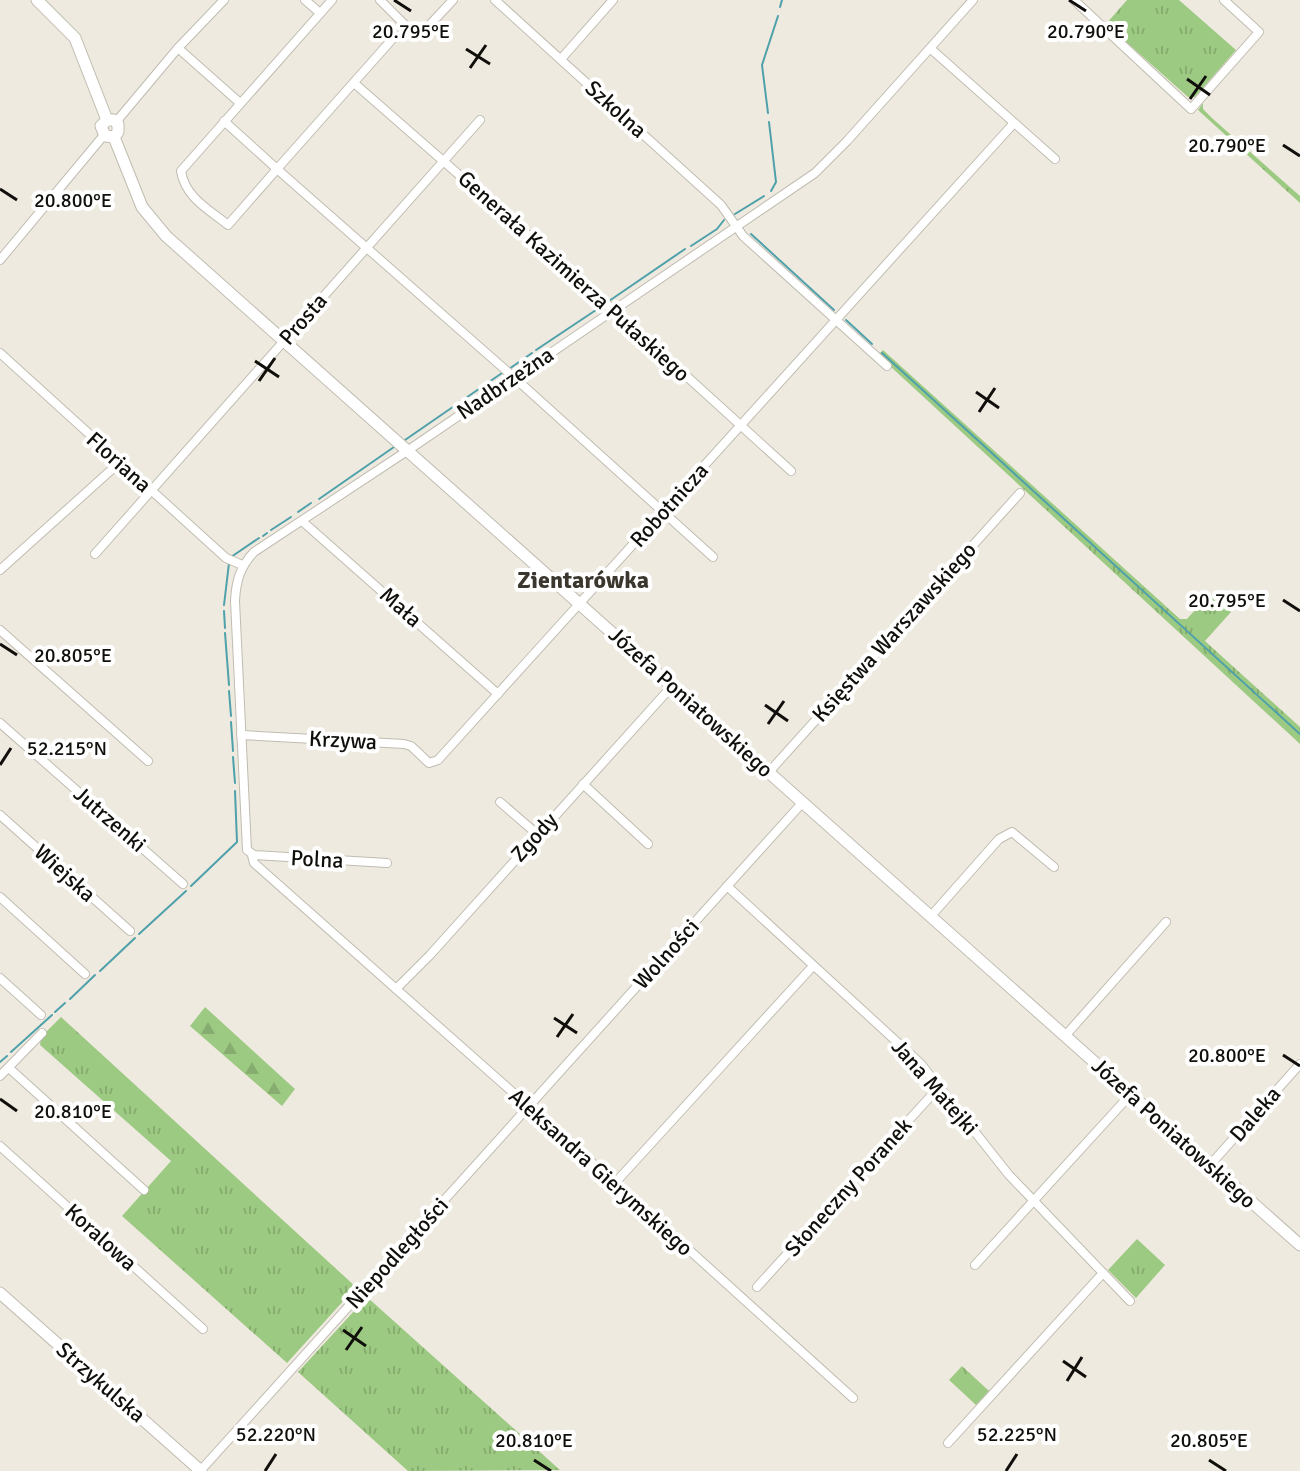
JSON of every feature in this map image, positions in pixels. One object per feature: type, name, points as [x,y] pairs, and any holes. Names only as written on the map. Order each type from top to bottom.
[{"type":"street","points":[[37,0],[75,38],[111,121]]},
{"type":"street","points":[[0,260],[109,136],[101,126],[111,121],[224,0]]},
{"type":"street","points":[[305,0],[320,13]]},
{"type":"street","points":[[332,0],[181,171],[183,183],[190,194],[228,225],[395,36],[425,31],[453,0]]},
{"type":"street","points":[[380,0],[406,26],[408,35]]},
{"type":"street","name":"Szkolna","points":[[495,0],[721,205],[736,225],[887,366]]},
{"type":"street","name":"Nadbrzeżna","points":[[234,561],[254,552],[407,451],[815,173],[973,0]]},
{"type":"street","points":[[1074,0],[1191,109],[1259,32],[1224,0]]},
{"type":"street","points":[[561,59],[610,1]]},
{"type":"street","points":[[178,48],[240,103]]},
{"type":"street","points":[[931,49],[1055,159]]},
{"type":"street","name":"Generała Kazimierza Pułaskiego","points":[[354,83],[791,471]]},
{"type":"street","name":"Prosta","points":[[95,554],[480,120]]},
{"type":"street","points":[[224,121],[713,557]]},
{"type":"street","name":"Robotnicza","points":[[438,760],[1014,123]]},
{"type":"street","name":"Józefa Poniatowskiego","points":[[109,136],[149,218],[1300,1245]]},
{"type":"street","name":"Floriana","points":[[0,353],[234,561]]},
{"type":"street","points":[[0,570],[120,462]]},
{"type":"street","name":"Księstwa Warszawskiego","points":[[769,772],[1020,493]]},
{"type":"street","name":"Mała","points":[[302,521],[498,694]]},
{"type":"street","points":[[234,561],[241,735],[250,854]]},
{"type":"street","points":[[0,630],[148,761]]},
{"type":"street","name":"Zgody","points":[[396,989],[672,686]]},
{"type":"street","name":"Jutrzenki","points":[[0,723],[183,884]]},
{"type":"street","name":"Krzywa","points":[[241,735],[404,744],[411,746],[429,763],[438,760]]},
{"type":"street","points":[[583,784],[648,844]]},
{"type":"street","points":[[500,802],[537,834]]},
{"type":"street","name":"Wolności","points":[[529,1107],[803,802]]},
{"type":"street","name":"Wiejska","points":[[0,815],[130,931]]},
{"type":"street","points":[[931,916],[999,839],[1012,832],[1054,867]]},
{"type":"street","name":"Polna","points":[[250,854],[387,863]]},
{"type":"street","name":"Aleksandra Gierymskiego","points":[[250,854],[254,863],[853,1398]]},
{"type":"street","name":"Jana Matejki","points":[[727,886],[914,1058],[1009,1175],[1130,1301]]},
{"type":"street","points":[[0,897],[85,974]]},
{"type":"street","points":[[1065,1036],[1166,922]]},
{"type":"street","points":[[615,1183],[813,966]]},
{"type":"street","points":[[0,978],[41,1015]]},
{"type":"street","points":[[0,1076],[42,1033]]},
{"type":"street","name":"Daleka","points":[[1210,1165],[1300,1064]]},
{"type":"street","points":[[9,1068],[144,1190]]},
{"type":"street","name":"Słoneczny Poranek","points":[[757,1287],[939,1087]]},
{"type":"street","points":[[975,1265],[1130,1095]]},
{"type":"street","name":"Niepodległości","points":[[201,1471],[529,1107]]},
{"type":"street","name":"Koralowa","points":[[0,1146],[203,1329]]},
{"type":"street","points":[[948,1443],[1103,1273]]},
{"type":"street","name":"Strzykulska","points":[[0,1293],[201,1471]]},
{"type":"green space","points":[[1127,0],[1179,0],[1236,50],[1195,97],[1188,97],[1106,24]]},
{"type":"green space","points":[[1203,103],[1203,109],[1213,119],[1300,196],[1300,203],[1198,110]]},
{"type":"green space","points":[[883,350],[1180,619],[1187,619],[1210,593],[1231,612],[1205,641],[1300,727],[1300,744],[878,355]]},
{"type":"green space","points":[[205,1007],[295,1089],[282,1106],[190,1026]]},
{"type":"green space","points":[[61,1017],[356,1287],[287,1363],[122,1216],[171,1161],[40,1045],[41,1037]]},
{"type":"green space","points":[[1137,1239],[1165,1265],[1136,1298],[1108,1270]]},
{"type":"green space","points":[[367,1297],[560,1470],[408,1471],[298,1372]]},
{"type":"green space","points":[[962,1366],[989,1391],[976,1405],[949,1380]]},
{"type":"waterway","points":[[780,7],[782,0]]},
{"type":"waterway","points":[[768,113],[762,65],[778,16]]},
{"type":"waterway","points":[[769,122],[776,182],[771,191]]},
{"type":"waterway","points":[[735,214],[764,196]]},
{"type":"waterway","points":[[691,246],[717,229],[724,220]]},
{"type":"waterway","points":[[751,234],[834,310]]},
{"type":"waterway","points":[[609,301],[685,249]]},
{"type":"waterway","points":[[536,350],[602,306]]},
{"type":"waterway","points":[[846,320],[872,344]]},
{"type":"waterway","points":[[509,369],[532,353]]},
{"type":"waterway","points":[[882,353],[1300,734]]},
{"type":"waterway","points":[[405,440],[502,373]]},
{"type":"waterway","points":[[319,499],[394,447]]},
{"type":"waterway","points":[[298,512],[311,503]]},
{"type":"waterway","points":[[271,530],[291,517]]},
{"type":"waterway","points":[[263,536],[267,533]]},
{"type":"waterway","points":[[231,557],[259,538]]},
{"type":"waterway","points":[[224,605],[229,563]]},
{"type":"waterway","points":[[224,611],[225,628]]},
{"type":"waterway","points":[[225,633],[229,685]]},
{"type":"waterway","points":[[229,691],[231,716]]},
{"type":"waterway","points":[[231,722],[233,751]]},
{"type":"waterway","points":[[233,757],[235,783]]},
{"type":"waterway","points":[[191,886],[237,842],[235,791]]},
{"type":"waterway","points":[[139,934],[186,891]]},
{"type":"waterway","points":[[100,971],[135,938]]},
{"type":"waterway","points":[[70,999],[95,975]]},
{"type":"waterway","points":[[55,1012],[65,1003]]},
{"type":"waterway","points":[[11,1052],[52,1015]]},
{"type":"waterway","points":[[0,1062],[7,1056]]},
{"type":"district","name":"Zientarówka","points":[[583,580]]}]
